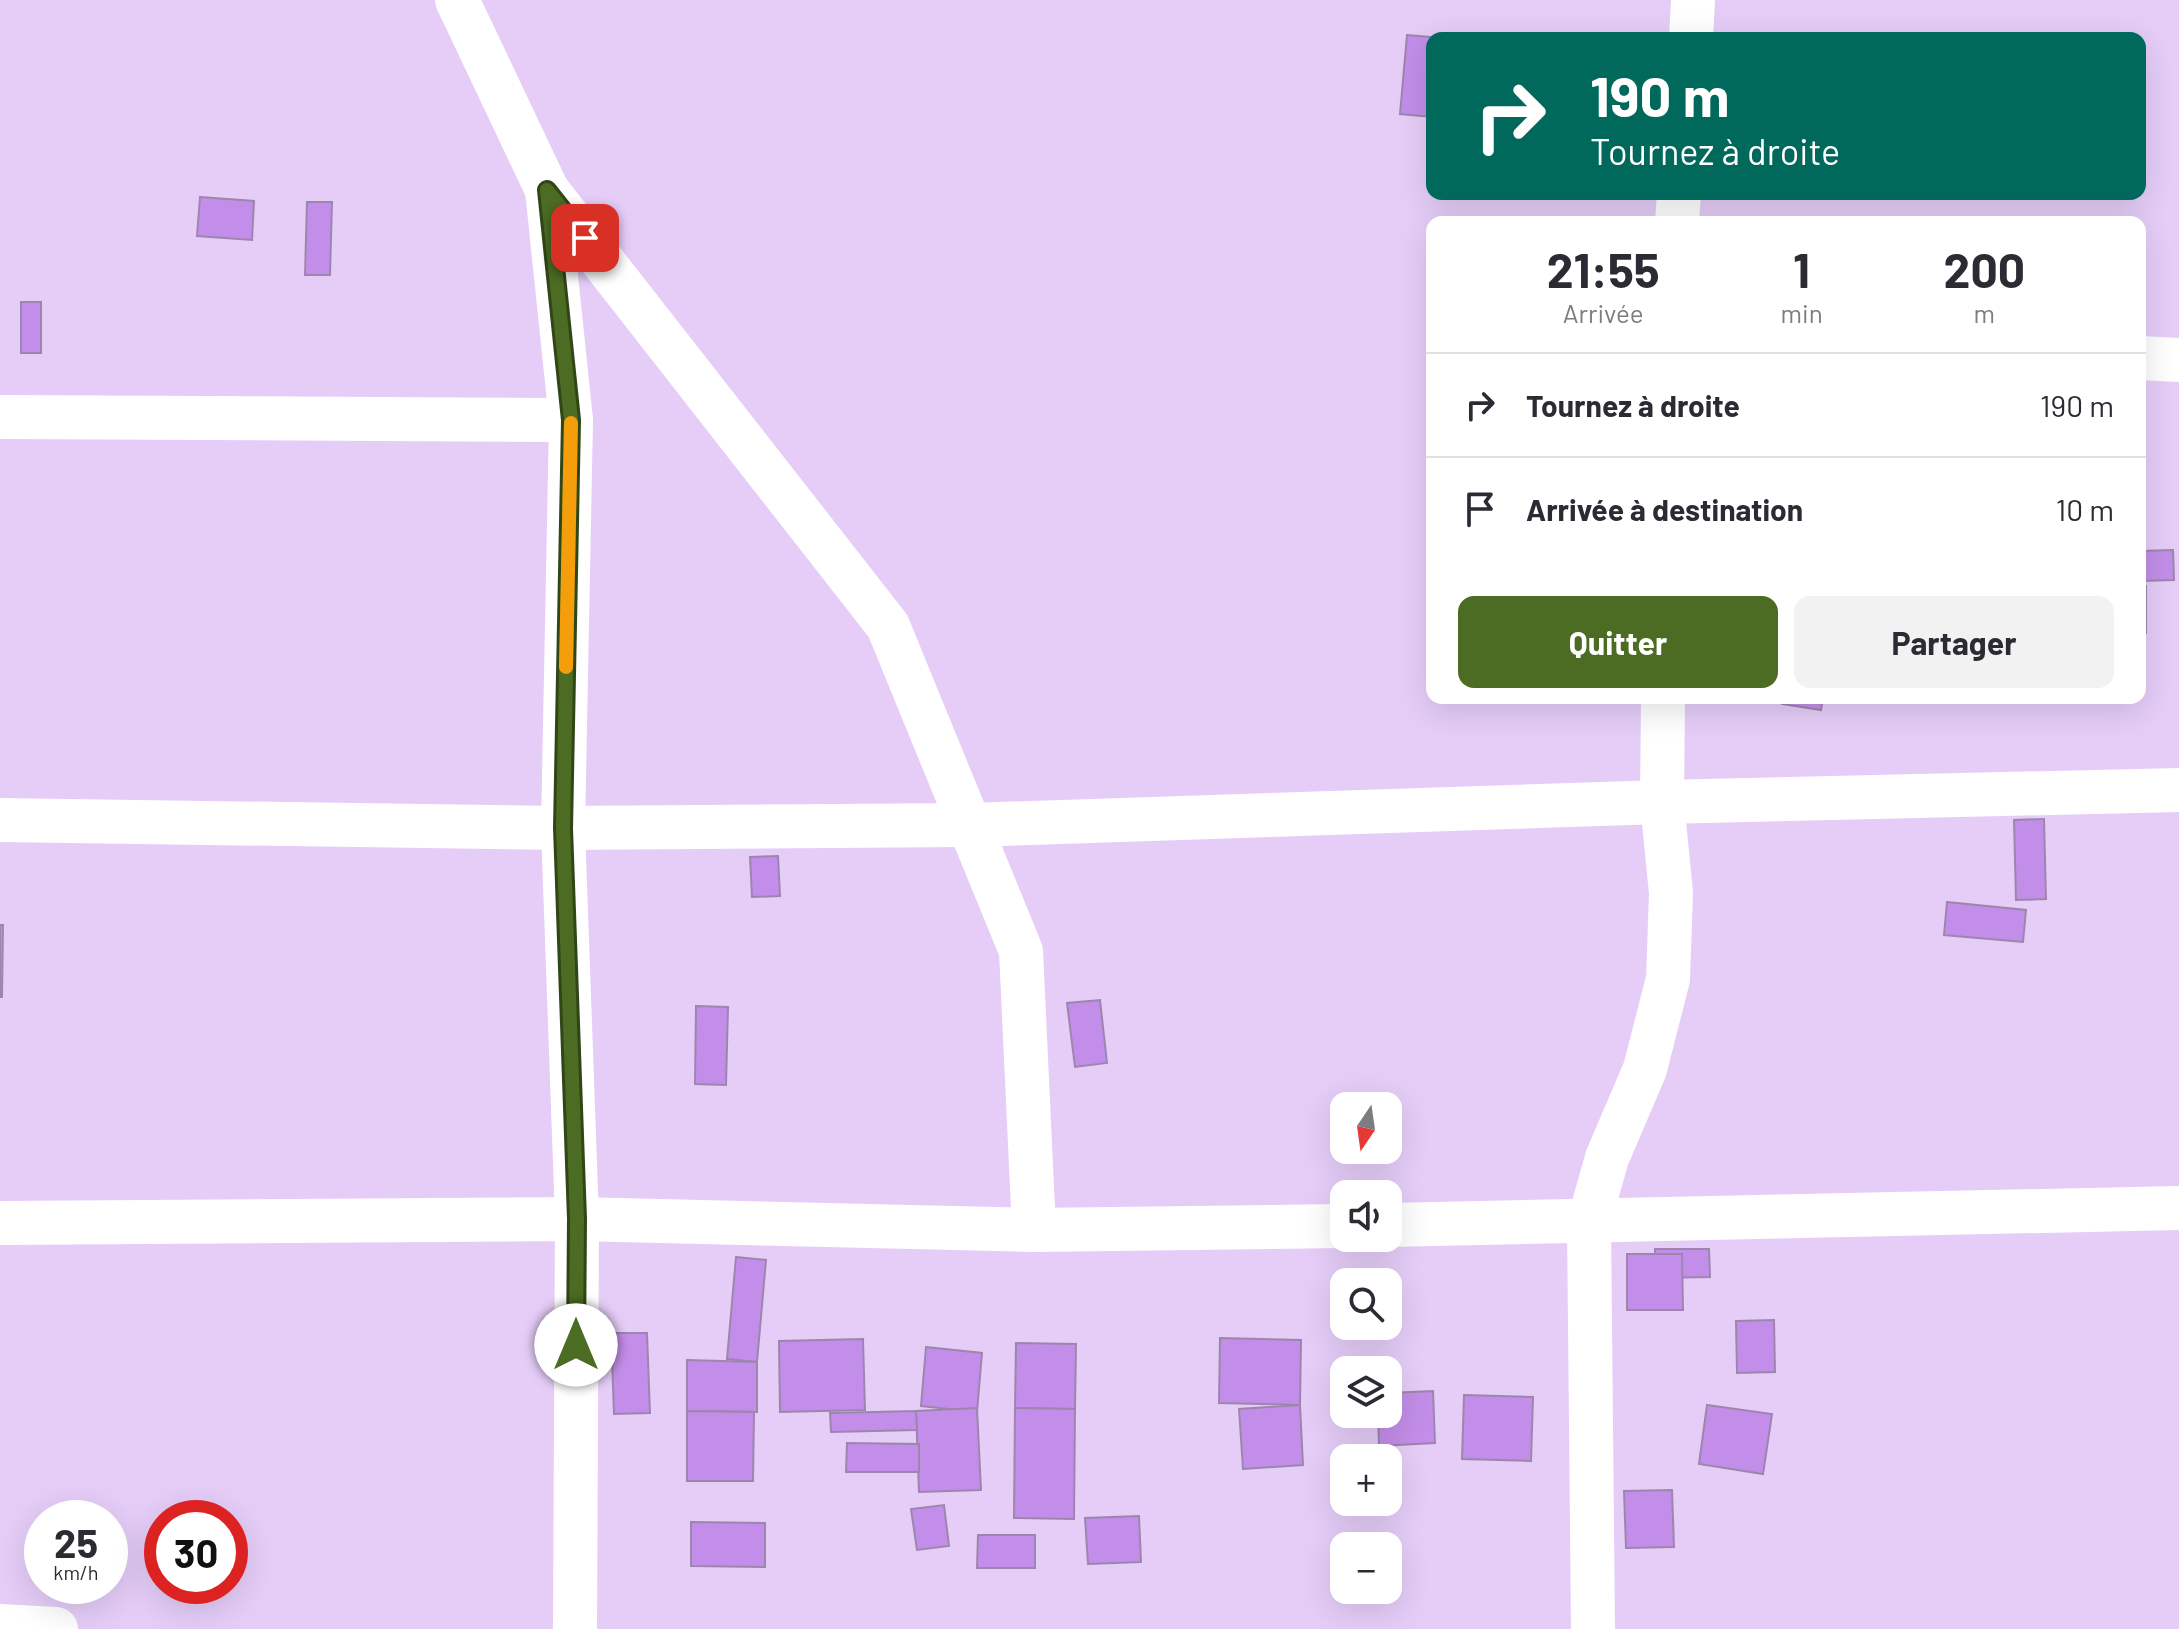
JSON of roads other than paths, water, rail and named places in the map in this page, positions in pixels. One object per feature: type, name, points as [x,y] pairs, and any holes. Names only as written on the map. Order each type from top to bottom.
[{"type":"street","points":[[457,0],[547,190],[888,626],[1021,951],[1034,1230]]},
{"type":"street","points":[[1691,32],[1693,0]]},
{"type":"street","points":[[547,190],[571,420],[563,828],[577,1219],[575,1629]]},
{"type":"street","points":[[2146,358],[2179,360]]},
{"type":"street","points":[[0,417],[571,420]]},
{"type":"street","points":[[1593,1629],[1589,1222],[1607,1158],[1645,1069],[1668,979],[1671,893],[1662,802],[1663,704]]},
{"type":"street","points":[[0,820],[563,828],[969,825],[1662,802],[2179,790]]},
{"type":"street","points":[[1402,1225],[2179,1208]]},
{"type":"street","points":[[0,1223],[577,1219],[1034,1230],[1330,1226]]},
{"type":"street","points":[[0,1626],[56,1629]]}]
